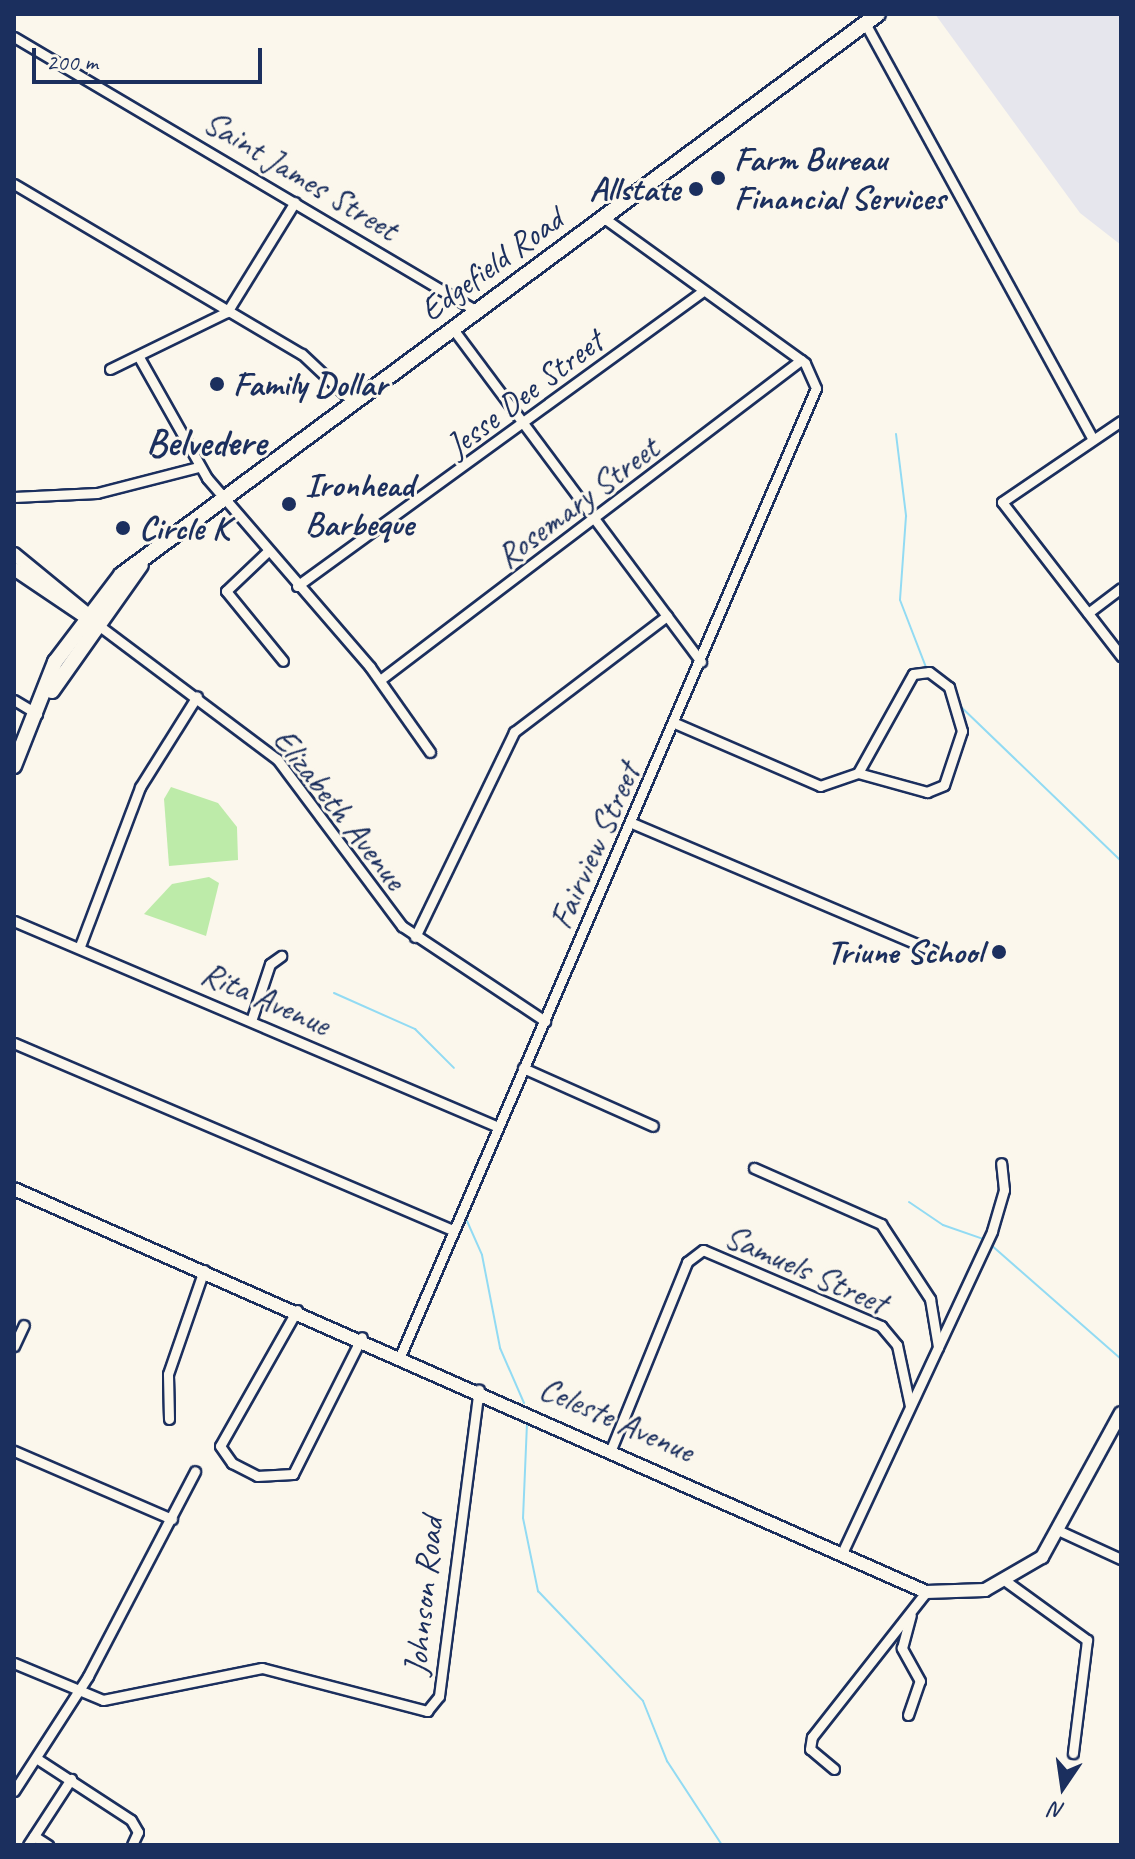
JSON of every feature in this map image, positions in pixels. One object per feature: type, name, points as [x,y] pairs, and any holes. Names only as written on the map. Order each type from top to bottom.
[{"type":"main road","name":"Edgefield Road","points":[[14,766],[85,614],[121,575],[141,565],[223,500],[878,14]]},
{"type":"main road","name":"Edgefield Road","points":[[37,714],[141,565]]},
{"type":"street","points":[[865,23],[1093,439]]},
{"type":"street","name":"Saint James Street","points":[[14,37],[477,311]]},
{"type":"street","points":[[14,184],[320,368],[354,403]]},
{"type":"street","points":[[110,369],[140,359],[227,312],[295,202]]},
{"type":"street","points":[[604,218],[701,292],[801,360]]},
{"type":"street","name":"Jesse Dee Street","points":[[297,586],[524,425],[701,292]]},
{"type":"street","points":[[453,329],[701,662]]},
{"type":"street","points":[[140,359],[198,467],[223,500],[380,680],[430,752]]},
{"type":"street","name":"Rosemary Street","points":[[380,680],[596,522],[801,360]]},
{"type":"street","name":"Fairview Street","points":[[401,1354],[496,1126],[677,724],[815,394],[815,377],[801,360]]},
{"type":"street","points":[[1121,421],[1002,502],[1121,656]]},
{"type":"street","points":[[14,497],[97,493],[198,467]]},
{"type":"street","points":[[268,551],[226,591],[283,661]]},
{"type":"street","points":[[14,554],[97,624]]},
{"type":"street","points":[[14,569],[85,614]]},
{"type":"street","points":[[1088,613],[1121,588]]},
{"type":"street","points":[[415,937],[514,732],[667,616]]},
{"type":"street","name":"Elizabeth Avenue","points":[[97,624],[277,759],[385,908],[415,937],[545,1021]]},
{"type":"street","points":[[677,724],[820,786],[858,773],[916,791],[944,785],[962,731],[949,687],[929,672],[913,674],[858,773]]},
{"type":"street","points":[[80,946],[140,787],[197,696]]},
{"type":"street","points":[[14,700],[37,714]]},
{"type":"street","points":[[632,823],[933,951]]},
{"type":"street","name":"Rita Avenue","points":[[14,921],[252,1018],[496,1126]]},
{"type":"street","points":[[252,1018],[270,964],[281,956]]},
{"type":"street","points":[[14,1043],[452,1230]]},
{"type":"street","points":[[523,1068],[653,1126]]},
{"type":"street","points":[[843,1551],[1000,1208],[1001,1163]]},
{"type":"street","points":[[754,1168],[881,1224],[927,1291],[938,1347]]},
{"type":"street","name":"Celeste Avenue","points":[[14,1189],[612,1447],[843,1551],[926,1592],[973,1593],[1007,1582],[1062,1532],[1121,1413]]},
{"type":"street","name":"Samuels Street","points":[[612,1447],[687,1262],[703,1250],[881,1326],[897,1345],[910,1406]]},
{"type":"street","points":[[169,1419],[168,1374],[204,1270]]},
{"type":"street","points":[[297,1310],[220,1446],[257,1476],[293,1474],[362,1337]]},
{"type":"street","points":[[14,1346],[24,1325]]},
{"type":"street","name":"Johnson Road","points":[[14,1663],[78,1691],[109,1700],[262,1668],[427,1711],[439,1696],[479,1390]]},
{"type":"street","points":[[14,1451],[172,1519]]},
{"type":"street","points":[[14,1791],[78,1691],[195,1471]]},
{"type":"street","points":[[1062,1532],[1121,1559]]},
{"type":"street","points":[[1007,1582],[1087,1640],[1073,1753]]},
{"type":"street","points":[[834,1769],[810,1749],[812,1737],[926,1592]]},
{"type":"street","points":[[908,1715],[920,1681],[902,1648],[912,1609]]},
{"type":"street","points":[[36,1758],[71,1779],[137,1827],[132,1845]]},
{"type":"street","points":[[48,1845],[31,1840],[71,1779]]},
{"type":"shaded area","points":[[935,14],[1121,14],[1121,245],[1080,213]]},
{"type":"green space","points":[[171,787],[218,803],[237,827],[238,860],[169,866],[164,799]]},
{"type":"green space","points":[[209,877],[219,883],[206,936],[144,914],[172,884]]},
{"type":"waterway","points":[[896,434],[906,516],[900,600],[927,670]]},
{"type":"waterway","points":[[958,704],[1121,861]]},
{"type":"waterway","points":[[334,993],[415,1029],[454,1068]]},
{"type":"waterway","points":[[909,1202],[943,1225],[986,1240]]},
{"type":"waterway","points":[[467,1221],[482,1255],[500,1348],[524,1403]]},
{"type":"waterway","points":[[990,1244],[1121,1359]]},
{"type":"waterway","points":[[527,1423],[523,1518],[538,1591],[643,1701],[667,1761],[722,1845]]},
{"type":"place","name":"Farm Bureau Financial Services","points":[[718,178]]},
{"type":"place","name":"Allstate","points":[[696,189]]},
{"type":"place","name":"Family Dollar","points":[[217,384]]},
{"type":"place","name":"Ironhead Barbeque","points":[[289,504]]},
{"type":"place","name":"Circle K","points":[[123,528]]},
{"type":"place","name":"Triune School","points":[[999,952]]},
{"type":"district","name":"Belvedere","points":[[206,443]]}]
